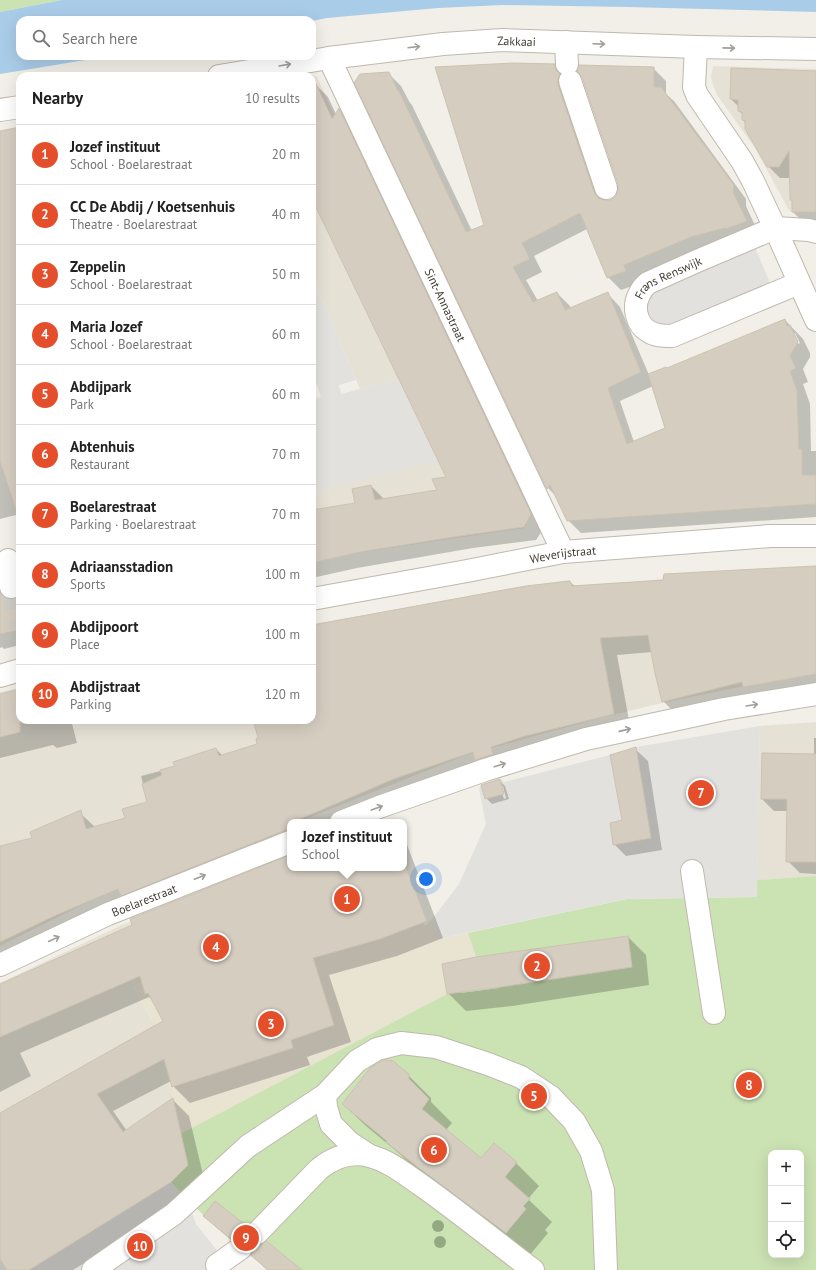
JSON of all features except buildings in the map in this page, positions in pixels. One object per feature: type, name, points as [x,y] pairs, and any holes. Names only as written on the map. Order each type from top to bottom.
[{"type":"street","name":"Zakkaai","points":[[243,72],[329,58],[443,44],[502,40],[696,47],[816,49]]},
{"type":"street","points":[[566,42],[569,73],[606,188]]},
{"type":"street","points":[[696,47],[694,87],[697,95],[753,181],[816,320]]},
{"type":"street","name":"Sint-Annastraat","points":[[329,58],[563,552]]},
{"type":"street","points":[[0,110],[16,108]]},
{"type":"street","name":"Frans Renswijk","points":[[799,283],[672,336],[662,336],[646,331],[637,317],[637,300],[642,288],[648,283],[775,228],[809,230],[816,232]]},
{"type":"street","name":"Weverijstraat","points":[[316,598],[563,552],[770,536],[816,536]]},
{"type":"street","points":[[9,556],[9,574],[12,586]]},
{"type":"street","points":[[0,676],[16,671]]},
{"type":"street","points":[[349,819],[485,770],[586,739],[724,709],[816,694]]},
{"type":"street","name":"Boelarestraat","points":[[0,965],[108,914],[287,843]]},
{"type":"street","points":[[692,871],[714,1013]]},
{"type":"street","points":[[93,1270],[174,1214],[248,1146],[325,1095],[357,1061],[377,1049],[401,1043],[436,1047],[488,1064],[521,1077],[551,1097],[574,1121],[591,1151],[603,1190],[606,1270]]},
{"type":"street","points":[[319,1169],[330,1148],[333,1137],[326,1107],[325,1095]]},
{"type":"street","points":[[331,1124],[350,1143],[370,1156],[379,1159],[405,1174],[434,1194],[533,1270]]},
{"type":"street","points":[[217,1265],[249,1241],[319,1169],[328,1162],[337,1157],[349,1155],[370,1156]]},
{"type":"shaded area","points":[[713,66],[816,69],[816,212],[790,212],[755,148],[717,95],[711,77]]},
{"type":"shaded area","points":[[316,76],[528,521],[524,528],[349,554],[316,562],[316,492],[438,460],[398,379],[360,389],[316,286]]},
{"type":"shaded area","points":[[755,247],[770,283],[673,324],[660,324],[652,320],[646,306],[651,294]]},
{"type":"shaded area","points":[[316,286],[356,380],[339,385],[341,394],[398,379],[438,461],[316,492],[316,398],[321,397],[317,385]]},
{"type":"shaded area","points":[[801,567],[744,686],[600,718],[466,755],[306,819],[287,819],[287,823],[212,856],[104,895],[0,946],[0,692],[16,689],[16,724],[316,724],[316,624],[517,587],[570,580],[572,586],[662,580],[664,574]]},
{"type":"shaded area","points":[[816,722],[816,876],[757,880],[760,726]]},
{"type":"shaded area","points":[[760,726],[757,897],[627,899],[438,939],[433,918],[459,884],[486,824],[479,789],[481,785],[500,779],[504,782],[636,747]]},
{"type":"shaded area","points":[[287,868],[287,871],[403,871],[425,926],[433,918],[438,939],[468,933],[476,957],[447,994],[180,1134],[164,1059],[153,1022],[133,985],[145,980],[124,924],[268,870]]},
{"type":"shaded area","points":[[124,924],[145,980],[133,986],[153,1022],[153,1027],[164,1059],[188,1165],[171,1182],[29,1270],[7,1270],[0,1259],[0,983]]},
{"type":"shaded area","points":[[171,1182],[188,1202],[196,1224],[230,1267],[227,1270],[29,1270]]},
{"type":"green space","points":[[0,0],[62,0],[0,12]]},
{"type":"green space","points":[[816,876],[816,1270],[268,1270],[205,1217],[171,1182],[188,1165],[180,1134],[447,994],[442,964],[476,957],[468,933],[627,899],[757,897],[757,880]]},
{"type":"water","points":[[62,0],[816,0],[816,12],[502,5],[438,8],[316,20],[316,16],[16,16],[16,60],[86,60],[0,74],[0,12]]},
{"type":"tunnel","points":[[11,587],[16,609]]},
{"type":"place","name":"Boelarestraat","points":[[701,793]]},
{"type":"place","name":"Jozef instituut","points":[[347,899]]},
{"type":"place","name":"Maria Jozef","points":[[216,947]]},
{"type":"place","name":"CC De Abdij / Koetsenhuis","points":[[537,966]]},
{"type":"place","name":"Zeppelin","points":[[271,1024]]},
{"type":"place","name":"Adriaansstadion","points":[[749,1085]]},
{"type":"place","name":"Abdijpark","points":[[534,1096]]},
{"type":"place","name":"Abtenhuis","points":[[434,1150]]},
{"type":"place","name":"Abdijpoort","points":[[246,1238]]},
{"type":"place","name":"Abdijstraat","points":[[140,1246]]}]
